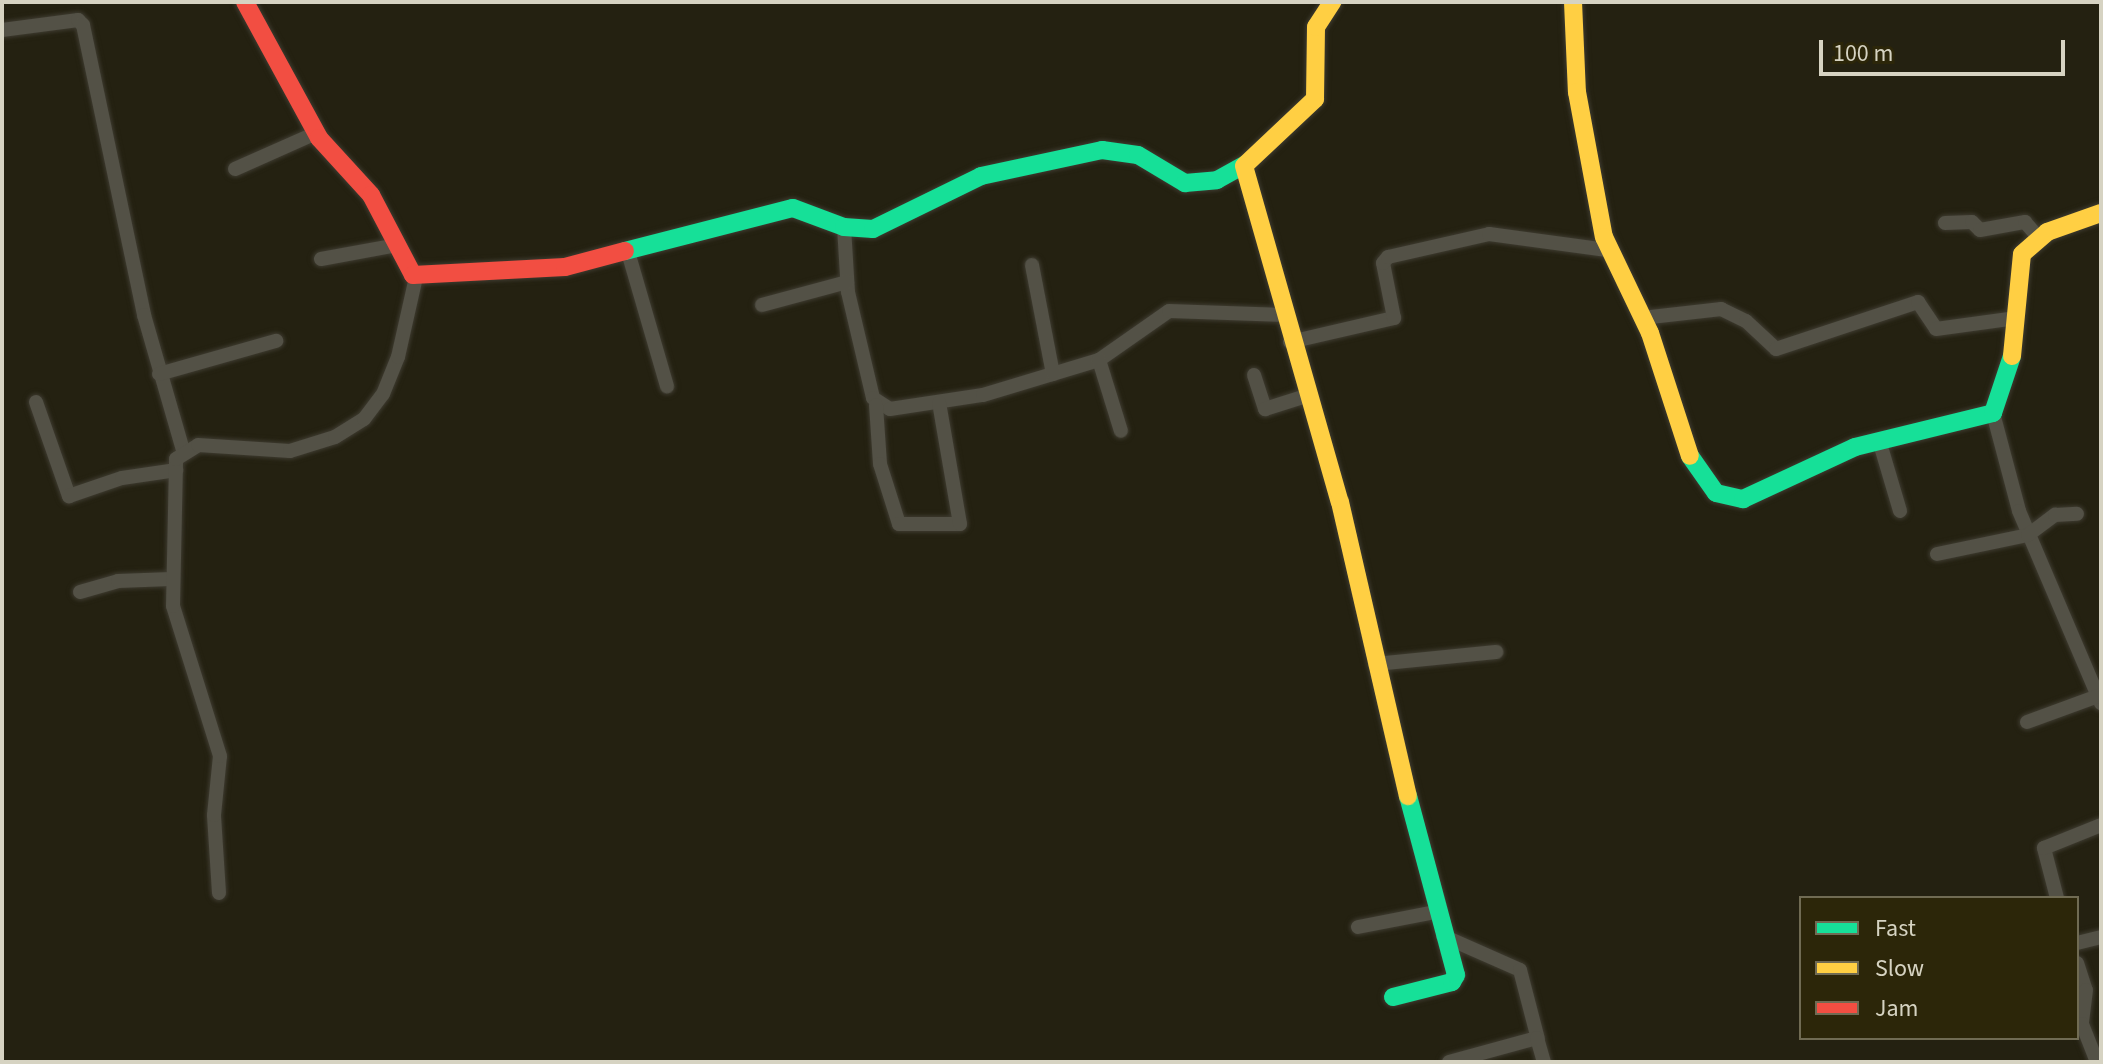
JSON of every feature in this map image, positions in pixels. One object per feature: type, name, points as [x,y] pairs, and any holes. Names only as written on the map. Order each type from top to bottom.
[{"type":"street","points":[[183,450],[213,445],[290,451],[335,437],[364,419],[383,394],[398,357],[416,277],[371,195],[316,133],[245,2]]},
{"type":"street","points":[[416,277],[525,274],[628,252],[793,208],[844,227],[873,229],[981,176],[1102,150],[1138,155],[1185,183],[1217,180],[1244,166],[1315,99],[1316,27],[1332,2]]},
{"type":"street","points":[[1573,2],[1577,92],[1607,250],[1642,318],[1693,465],[1716,493],[1743,499],[1879,440],[1993,413]]},
{"type":"street","points":[[2,30],[83,25],[159,374],[183,450],[176,470],[171,579],[176,627],[220,756],[214,815],[219,893]]},
{"type":"street","points":[[235,169],[316,133]]},
{"type":"street","points":[[1244,166],[1290,342],[1340,502],[1375,664],[1435,912],[1455,979],[1393,997]]},
{"type":"street","points":[[2027,722],[2099,694],[2028,535],[1993,413],[2004,391],[2022,254],[2039,238],[2101,213]]},
{"type":"street","points":[[1945,223],[1972,222],[1980,230],[2025,222],[2039,238]]},
{"type":"street","points":[[844,227],[847,282],[876,405],[880,464],[899,524],[964,522],[939,403]]},
{"type":"street","points":[[1290,342],[1394,318],[1383,263],[1388,257],[1489,234],[1607,250]]},
{"type":"street","points":[[321,259],[397,245]]},
{"type":"street","points":[[628,252],[667,386]]},
{"type":"street","points":[[1032,265],[1053,374]]},
{"type":"street","points":[[762,305],[847,282]]},
{"type":"street","points":[[1642,318],[1721,309],[1746,321],[1776,349],[1918,302],[1936,329],[2016,318]]},
{"type":"street","points":[[876,405],[890,409],[939,403],[1099,360],[1169,311],[1285,315]]},
{"type":"street","points":[[159,374],[276,341]]},
{"type":"street","points":[[1099,360],[1121,431]]},
{"type":"street","points":[[1254,375],[1265,409],[1306,396]]},
{"type":"street","points":[[36,402],[69,496],[122,478],[176,470]]},
{"type":"street","points":[[1879,440],[1900,511]]},
{"type":"street","points":[[1937,554],[2028,535],[2055,515],[2077,514]]},
{"type":"street","points":[[80,592],[118,581],[171,579]]},
{"type":"street","points":[[1375,664],[1496,652]]},
{"type":"street","points":[[2056,896],[2044,848],[2101,825]]},
{"type":"street","points":[[1358,927],[1435,912]]},
{"type":"street","points":[[1443,936],[1520,970],[1544,1062]]},
{"type":"street","points":[[2079,942],[2101,937]]},
{"type":"street","points":[[2079,969],[2086,990],[2082,1024],[2097,1062]]},
{"type":"street","points":[[1449,1062],[1538,1039]]},
{"type":"traffic: fast","points":[[625,251],[793,208],[844,227],[873,229],[981,176],[1102,150],[1138,155],[1185,183],[1217,180],[1246,164]]},
{"type":"traffic: fast","points":[[1690,456],[1716,493],[1743,499],[1855,447],[1993,413],[2012,356]]},
{"type":"traffic: fast","points":[[1393,997],[1452,982],[1456,975],[1408,796]]},
{"type":"traffic: slow","points":[[1246,164],[1315,99],[1316,27],[1332,2]]},
{"type":"traffic: slow","points":[[1573,2],[1577,92],[1604,237],[1650,333],[1690,456]]},
{"type":"traffic: slow","points":[[1244,166],[1340,502],[1408,796]]},
{"type":"traffic: slow","points":[[2012,356],[2022,254],[2047,232],[2101,213]]},
{"type":"traffic: jam","points":[[245,2],[319,138],[371,195],[413,275],[565,267],[625,251]]}]
